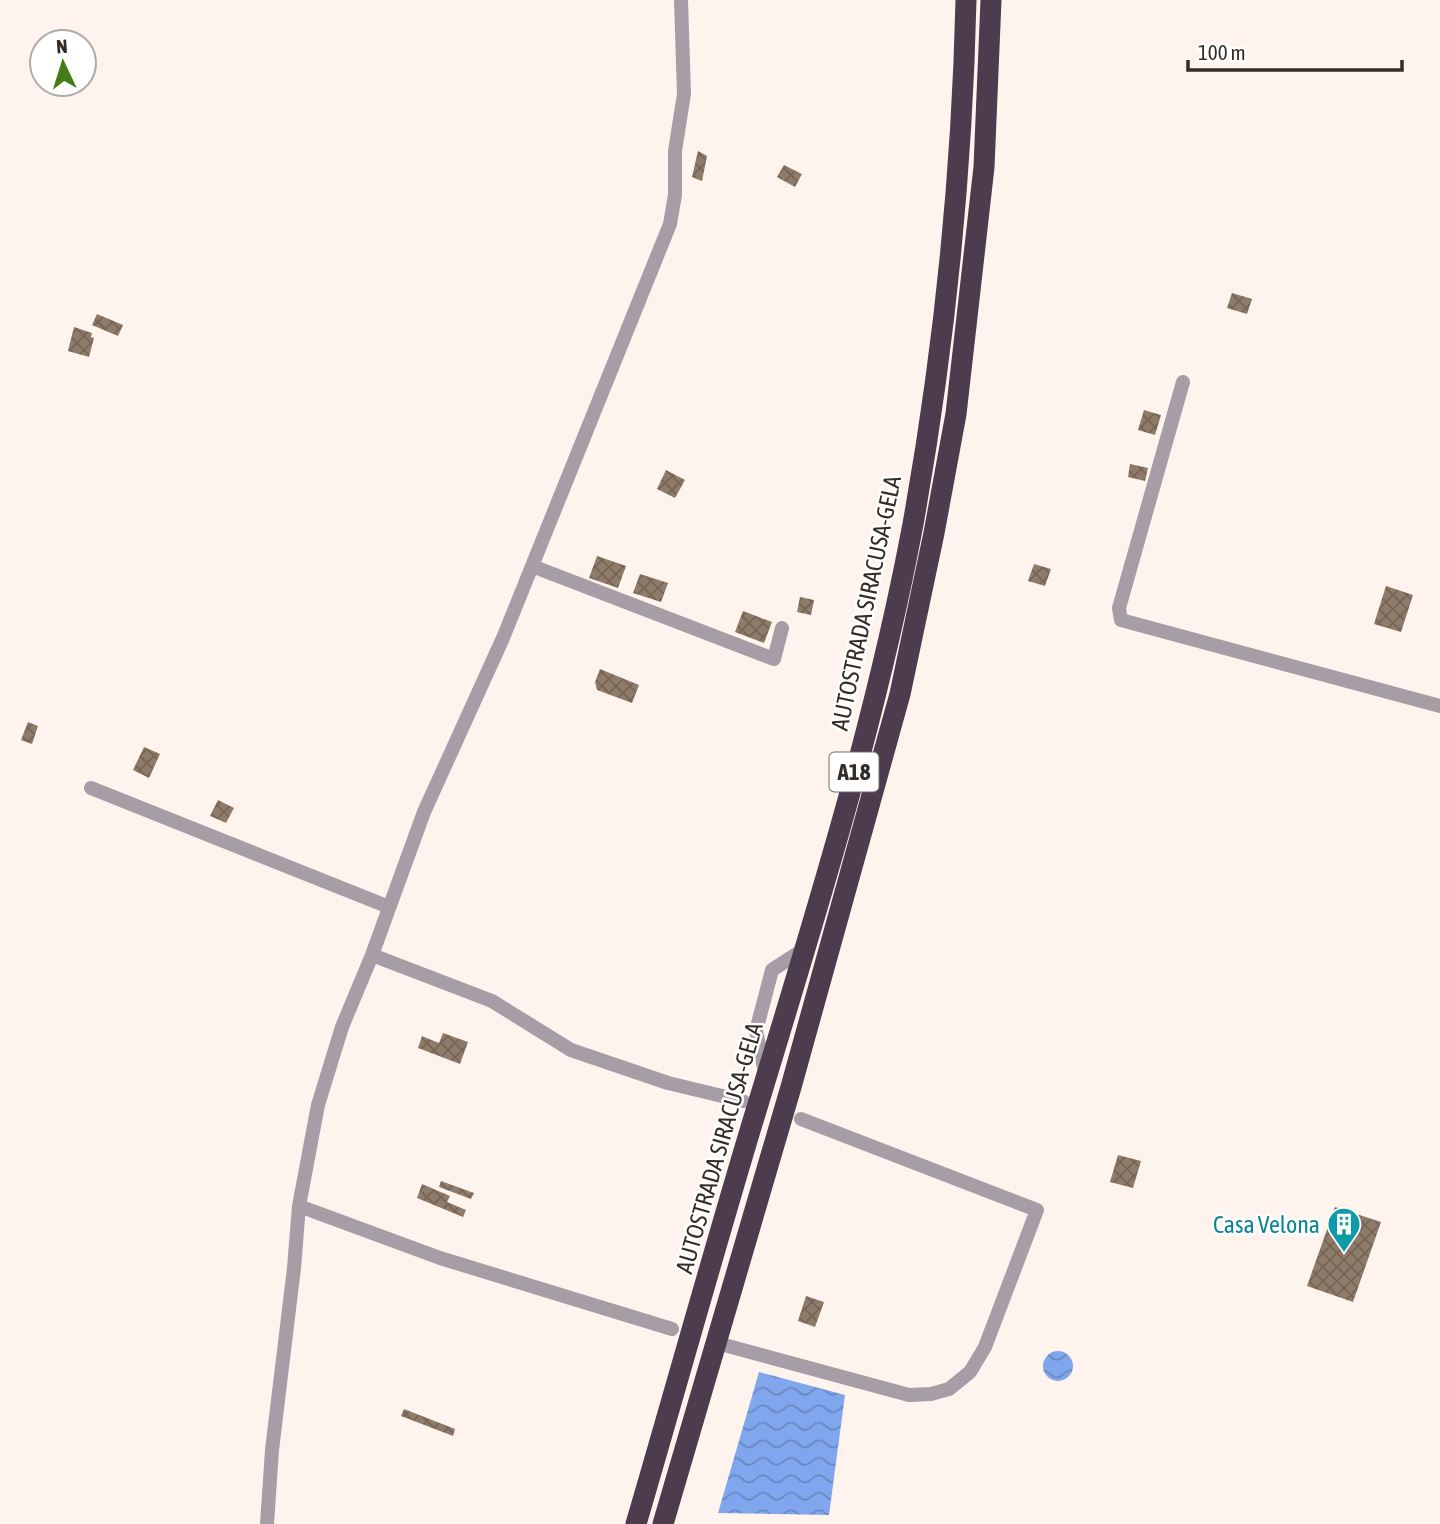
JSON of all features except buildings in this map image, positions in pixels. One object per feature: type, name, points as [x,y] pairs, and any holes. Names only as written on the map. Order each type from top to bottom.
[{"type":"highway","name":"AUTOSTRADA SIRACUSA-GELA","points":[[636,1524],[806,948],[876,687],[912,528],[933,407],[954,220],[966,0]]},
{"type":"highway","name":"AUTOSTRADA SIRACUSA-GELA","points":[[663,1524],[791,1087],[903,681],[956,414],[984,167],[991,0]]},
{"type":"street","points":[[267,1524],[272,1451],[299,1206],[318,1105],[342,1027],[372,955],[424,812],[503,638],[670,224],[675,195],[675,151],[684,94],[681,0]]},
{"type":"street","points":[[1183,382],[1119,607],[1121,620],[1440,706]]},
{"type":"street","points":[[532,566],[774,659],[782,628]]},
{"type":"street","points":[[91,788],[389,907]]},
{"type":"street","points":[[372,955],[492,1000],[570,1049],[668,1083],[743,1101]]},
{"type":"street","points":[[728,1346],[909,1395],[931,1394],[949,1389],[970,1372],[985,1347],[1037,1210],[801,1119]]},
{"type":"street","points":[[299,1206],[440,1258],[671,1329]]},
{"type":"water","points":[[1058,1351],[1069,1355],[1073,1366],[1069,1377],[1058,1381],[1047,1377],[1043,1366],[1047,1355]]},
{"type":"water","points":[[759,1372],[845,1395],[829,1515],[718,1513]]},
{"type":"place","name":"Casa Velona","points":[[1344,1254]]}]
